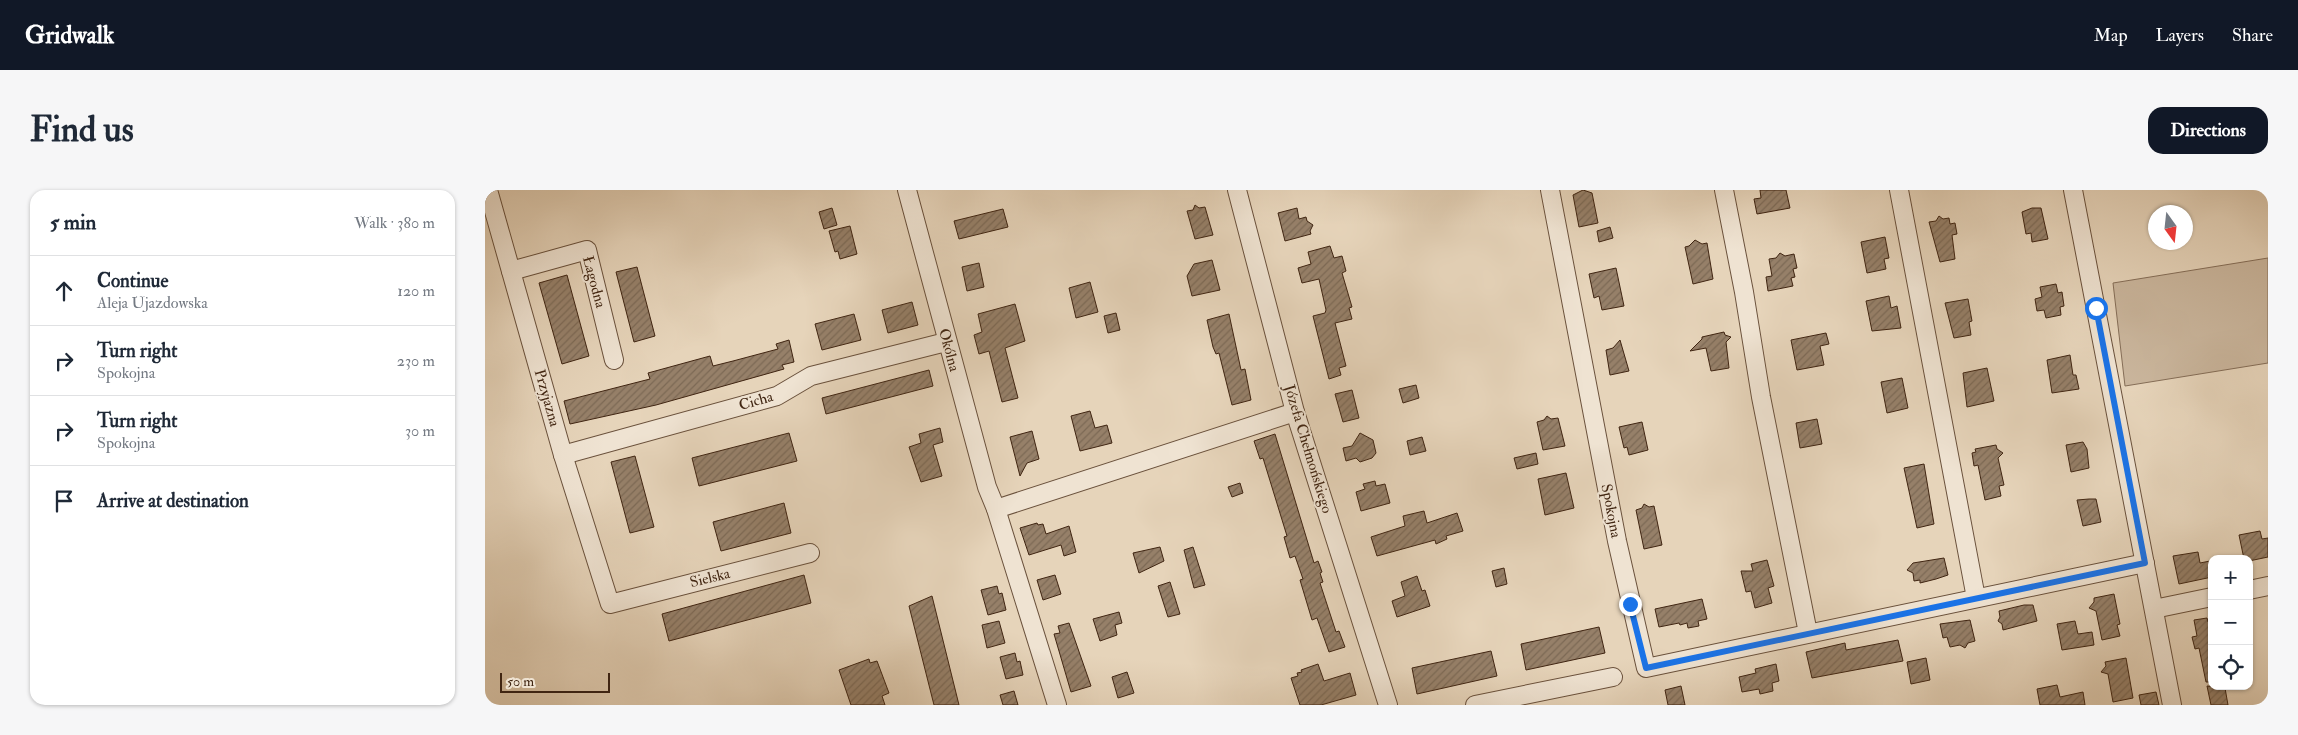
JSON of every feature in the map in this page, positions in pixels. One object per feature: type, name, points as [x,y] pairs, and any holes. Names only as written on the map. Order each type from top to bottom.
[{"type":"street","name":"Przyjazna","points":[[488,190],[563,455],[610,604]]},
{"type":"street","name":"Okólna","points":[[907,190],[946,342],[987,487],[996,509],[1057,705]]},
{"type":"street","name":"Józefa Chełmońskiego","points":[[1237,190],[1295,412],[1388,705]]},
{"type":"street","name":"Spokojna","points":[[1551,190],[1617,541],[1646,668],[2145,563]]},
{"type":"street","points":[[1724,190],[1744,292],[1761,397],[1808,633]]},
{"type":"street","points":[[1899,190],[1977,598]]},
{"type":"street","points":[[2073,190],[2172,705]]},
{"type":"street","name":"Łagodna","points":[[511,271],[587,250],[614,360]]},
{"type":"street","name":"Cicha","points":[[563,455],[777,396],[811,376],[946,342]]},
{"type":"street","points":[[996,509],[1295,412]]},
{"type":"street","name":"Sielska","points":[[610,604],[810,553]]},
{"type":"street","points":[[2253,589],[2268,586]]},
{"type":"street","points":[[2154,609],[2208,598]]},
{"type":"street","points":[[1475,705],[1613,677]]},
{"type":"shaded area","points":[[2268,258],[2268,363],[2125,386],[2113,283]]},
{"type":"building","points":[[1583,190],[1592,193],[1598,223],[1579,227],[1573,195]]},
{"type":"building","points":[[1760,190],[1786,190],[1790,208],[1757,214],[1754,199],[1761,198]]},
{"type":"building","points":[[1195,205],[1199,208],[1205,207],[1213,235],[1195,239],[1187,211],[1193,210]]},
{"type":"building","points":[[832,208],[837,225],[824,229],[819,212]]},
{"type":"building","points":[[1297,208],[1299,219],[1306,217],[1307,221],[1313,225],[1310,231],[1311,234],[1285,241],[1278,213]]},
{"type":"building","points":[[2032,208],[2041,208],[2048,239],[2032,242],[2031,233],[2026,234],[2022,212]]},
{"type":"building","points":[[1003,209],[1008,227],[959,239],[954,221]]},
{"type":"building","points":[[1939,216],[1943,219],[1949,218],[1950,224],[1955,223],[1957,234],[1952,235],[1955,259],[1940,262],[1929,222],[1936,221]]},
{"type":"building","points":[[850,226],[857,254],[840,259],[838,251],[835,252],[829,231]]},
{"type":"building","points":[[1610,227],[1613,238],[1599,242],[1597,231]]},
{"type":"building","points":[[1885,237],[1889,258],[1884,259],[1886,269],[1867,273],[1861,242]]},
{"type":"building","points":[[1695,240],[1702,244],[1707,243],[1713,279],[1693,284],[1685,247]]},
{"type":"building","points":[[1330,246],[1334,258],[1342,256],[1346,271],[1342,273],[1352,307],[1349,308],[1352,319],[1335,323],[1346,366],[1339,368],[1341,375],[1329,379],[1313,316],[1325,313],[1326,310],[1319,279],[1302,283],[1298,268],[1311,264],[1308,252]]},
{"type":"building","points":[[1780,253],[1785,256],[1794,254],[1797,268],[1793,269],[1795,277],[1791,278],[1793,286],[1768,291],[1766,277],[1772,276],[1769,259],[1776,258]]},
{"type":"building","points":[[1212,260],[1220,290],[1192,296],[1187,276],[1194,264]]},
{"type":"building","points":[[979,263],[984,287],[967,291],[962,267]]},
{"type":"building","points":[[637,267],[655,336],[634,342],[616,272]]},
{"type":"building","points":[[1616,268],[1624,306],[1602,310],[1599,296],[1594,298],[1589,274]]},
{"type":"building","points":[[567,275],[589,356],[562,364],[539,283]]},
{"type":"building","points":[[1090,282],[1098,312],[1076,318],[1069,288]]},
{"type":"building","points":[[2056,284],[2058,293],[2062,292],[2064,306],[2060,307],[2061,315],[2046,318],[2044,310],[2037,311],[2035,299],[2042,297],[2040,287]]},
{"type":"building","points":[[1889,296],[1891,308],[1897,306],[1901,328],[1872,331],[1866,301]]},
{"type":"building","points":[[1968,299],[1972,321],[1969,322],[1971,335],[1954,338],[1945,303]]},
{"type":"building","points":[[912,302],[918,325],[888,333],[882,310]]},
{"type":"building","points":[[1015,304],[1025,341],[1005,348],[1018,398],[1002,402],[989,351],[979,354],[974,335],[982,332],[978,314]]},
{"type":"building","points":[[1116,313],[1120,330],[1108,333],[1104,316]]},
{"type":"building","points":[[854,314],[861,340],[822,350],[815,324]]},
{"type":"building","points":[[1229,314],[1241,370],[1245,369],[1251,400],[1232,405],[1219,353],[1216,354],[1213,347],[1207,320]]},
{"type":"building","points":[[1724,332],[1725,335],[1731,337],[1726,342],[1729,368],[1711,371],[1706,348],[1690,351],[1702,337]]},
{"type":"building","points":[[1826,333],[1829,344],[1820,346],[1824,365],[1797,370],[1791,340]]},
{"type":"building","points":[[789,340],[794,362],[782,365],[784,369],[656,405],[570,424],[564,401],[650,379],[648,373],[710,356],[713,366],[778,349],[776,344]]},
{"type":"building","points":[[1620,340],[1629,371],[1610,375],[1606,350],[1613,348]]},
{"type":"building","points":[[2070,355],[2073,375],[2076,375],[2079,389],[2052,393],[2047,360]]},
{"type":"building","points":[[1987,368],[1994,401],[1967,407],[1963,373]]},
{"type":"building","points":[[929,370],[933,386],[826,414],[822,398]]},
{"type":"building","points":[[1902,378],[1908,408],[1887,413],[1881,382]]},
{"type":"building","points":[[1416,385],[1419,398],[1403,403],[1399,389]]},
{"type":"building","points":[[1352,390],[1359,418],[1343,422],[1335,394]]},
{"type":"building","points":[[1090,411],[1095,428],[1107,425],[1112,443],[1080,451],[1071,416]]},
{"type":"building","points":[[1547,416],[1551,419],[1558,418],[1565,446],[1543,450],[1537,422],[1544,420]]},
{"type":"building","points":[[1817,419],[1822,444],[1800,448],[1796,423]]},
{"type":"building","points":[[1642,422],[1648,450],[1629,455],[1627,447],[1624,448],[1619,427]]},
{"type":"building","points":[[940,428],[943,442],[933,445],[942,476],[921,482],[909,447],[921,443],[919,434]]},
{"type":"building","points":[[1032,431],[1039,459],[1027,463],[1020,476],[1010,437]]},
{"type":"building","points":[[789,433],[797,461],[699,486],[692,458]]},
{"type":"building","points":[[1360,433],[1373,440],[1376,453],[1372,458],[1360,462],[1356,458],[1346,461],[1343,448],[1352,446]]},
{"type":"building","points":[[1275,434],[1314,563],[1318,561],[1322,572],[1320,573],[1323,582],[1320,583],[1336,632],[1339,631],[1345,647],[1329,652],[1317,618],[1312,620],[1300,580],[1303,579],[1295,556],[1290,558],[1284,537],[1287,536],[1263,458],[1260,459],[1254,441]]},
{"type":"building","points":[[1422,437],[1426,451],[1410,455],[1407,441]]},
{"type":"building","points":[[2083,442],[2087,449],[2089,468],[2071,472],[2066,445]]},
{"type":"building","points":[[1996,445],[1997,449],[2003,453],[1998,458],[2004,485],[1999,486],[2001,496],[1985,500],[1978,465],[1974,466],[1972,453],[1976,452],[1975,449]]},
{"type":"building","points":[[1536,453],[1538,464],[1517,469],[1514,458]]},
{"type":"building","points":[[635,456],[654,527],[630,533],[611,462]]},
{"type":"building","points":[[1924,464],[1934,524],[1917,528],[1904,468]]},
{"type":"building","points":[[1566,473],[1574,508],[1545,515],[1538,479]]},
{"type":"building","points":[[1375,481],[1376,486],[1385,484],[1390,503],[1361,511],[1356,492],[1365,489],[1363,484]]},
{"type":"building","points":[[1240,483],[1243,493],[1232,497],[1228,487]]},
{"type":"building","points":[[2096,499],[2101,522],[2083,526],[2077,500]]},
{"type":"building","points":[[784,503],[791,533],[721,551],[713,522]]},
{"type":"building","points":[[1644,504],[1649,507],[1654,506],[1662,545],[1644,549],[1636,510],[1642,508]]},
{"type":"building","points":[[1424,511],[1427,523],[1457,513],[1463,531],[1446,536],[1447,539],[1436,544],[1435,540],[1377,556],[1371,537],[1405,526],[1403,516]]},
{"type":"building","points":[[1037,523],[1038,525],[1043,524],[1046,534],[1069,526],[1076,552],[1064,556],[1061,545],[1029,555],[1020,528]]},
{"type":"building","points":[[2260,531],[2262,539],[2268,538],[2268,557],[2253,560],[2253,555],[2243,555],[2239,535]]},
{"type":"building","points":[[1160,547],[1164,561],[1139,573],[1133,553]]},
{"type":"building","points":[[1193,547],[1205,585],[1194,588],[1184,550]]},
{"type":"building","points":[[2198,552],[2200,563],[2208,561],[2208,578],[2179,584],[2173,556]]},
{"type":"building","points":[[1944,558],[1948,575],[1936,579],[1920,583],[1920,580],[1914,581],[1913,573],[1907,570],[1913,563]]},
{"type":"building","points":[[1767,560],[1774,586],[1768,588],[1772,603],[1755,608],[1751,591],[1746,592],[1741,571],[1753,571],[1751,564]]},
{"type":"building","points":[[1504,568],[1507,584],[1496,587],[1492,571]]},
{"type":"building","points":[[804,575],[811,603],[669,641],[662,614]]},
{"type":"building","points":[[1055,575],[1061,594],[1043,600],[1037,580]]},
{"type":"building","points":[[1417,576],[1422,591],[1425,590],[1430,606],[1397,617],[1392,601],[1405,596],[1401,582]]},
{"type":"building","points":[[1170,582],[1180,614],[1168,617],[1158,586]]},
{"type":"building","points":[[997,586],[999,594],[1002,593],[1006,610],[988,615],[981,590]]},
{"type":"building","points":[[2114,594],[2120,624],[2117,625],[2120,636],[2102,640],[2096,611],[2089,608],[2094,602],[2094,598]]},
{"type":"building","points":[[932,596],[959,705],[934,705],[909,606]]},
{"type":"building","points":[[1702,599],[1707,619],[1698,621],[1699,626],[1688,628],[1687,623],[1680,625],[1679,623],[1659,627],[1655,609]]},
{"type":"building","points":[[2024,605],[2033,605],[2037,621],[2003,630],[2002,624],[1998,621],[2000,617],[1999,611]]},
{"type":"building","points":[[1119,612],[1122,623],[1115,625],[1117,635],[1100,641],[1093,619]]},
{"type":"building","points":[[2207,618],[2208,622],[2208,682],[2206,682],[2199,648],[2195,649],[2192,637],[2197,636],[2194,620]]},
{"type":"building","points":[[1970,620],[1975,641],[1968,643],[1965,648],[1960,645],[1950,647],[1947,637],[1943,638],[1940,624]]},
{"type":"building","points":[[999,621],[1005,643],[987,648],[982,625]]},
{"type":"building","points":[[2075,621],[2078,634],[2092,632],[2094,645],[2062,650],[2057,624]]},
{"type":"building","points":[[1069,623],[1091,686],[1071,692],[1054,634],[1060,633],[1058,626]]},
{"type":"building","points":[[1599,627],[1605,653],[1526,670],[1521,644]]},
{"type":"building","points":[[1898,640],[1903,661],[1812,678],[1806,652],[1845,643],[1846,650]]},
{"type":"building","points":[[1491,651],[1497,676],[1417,694],[1412,668]]},
{"type":"building","points":[[1015,653],[1017,662],[1020,661],[1023,675],[1006,679],[1000,657]]},
{"type":"building","points":[[1926,658],[1930,680],[1911,684],[1907,662]]},
{"type":"building","points":[[2126,658],[2133,698],[2113,702],[2108,674],[2101,672],[2106,666],[2105,662]]},
{"type":"building","points":[[869,659],[870,663],[877,661],[889,693],[882,696],[885,705],[851,705],[839,670]]},
{"type":"building","points":[[1318,664],[1324,681],[1350,673],[1356,695],[1321,705],[1300,705],[1291,678],[1298,676],[1297,673],[1302,672],[1301,670]]},
{"type":"building","points":[[1776,664],[1779,681],[1772,683],[1773,691],[1760,694],[1759,689],[1742,692],[1739,677],[1756,673],[1755,669]]},
{"type":"building","points":[[1127,672],[1134,693],[1118,698],[1112,677]]},
{"type":"building","points":[[2057,685],[2060,697],[2083,692],[2085,705],[2040,705],[2037,689]]},
{"type":"building","points":[[1681,686],[1685,705],[1668,705],[1665,690]]},
{"type":"building","points":[[2207,686],[2208,690],[2225,690],[2228,705],[2211,705]]},
{"type":"building","points":[[1014,691],[1018,705],[1003,705],[1000,695]]},
{"type":"building","points":[[2156,692],[2159,705],[2141,705],[2139,695]]},
{"type":"route","points":[[1630,604],[1646,668],[2145,563],[2096,308]]}]
